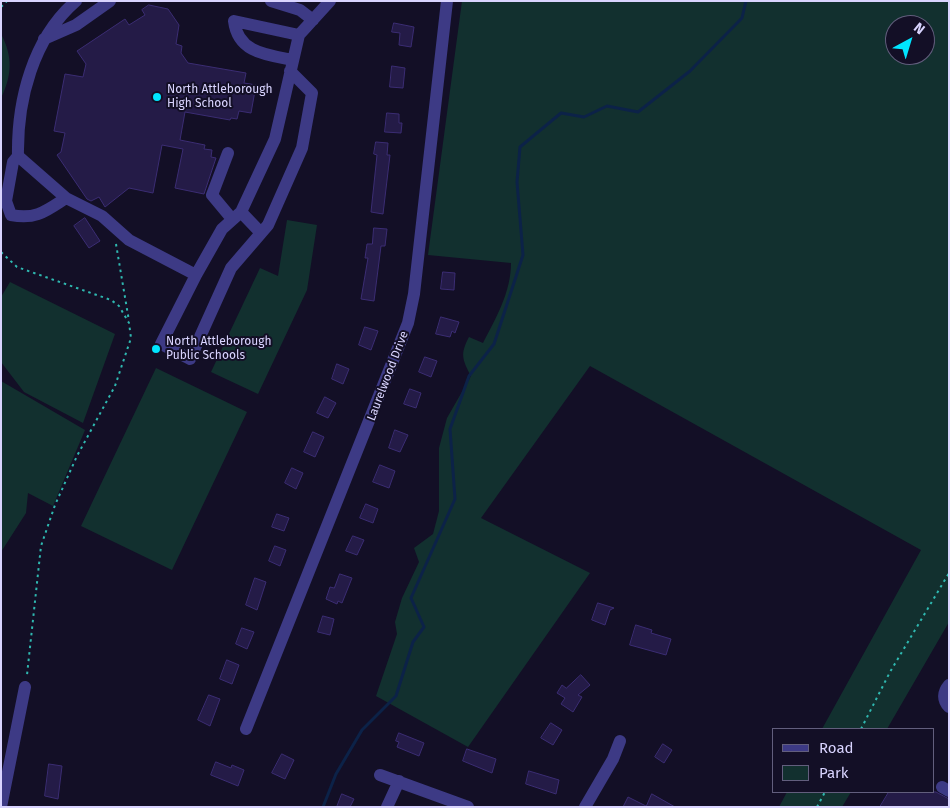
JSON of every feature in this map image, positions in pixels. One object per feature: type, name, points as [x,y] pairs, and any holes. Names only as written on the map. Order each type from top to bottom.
[{"type":"street","points":[[44,39],[76,25],[110,1]]},
{"type":"street","points":[[271,1],[300,10],[313,20]]},
{"type":"street","points":[[299,35],[234,21],[239,38],[254,52],[291,66],[312,93],[302,148],[268,225],[231,268],[190,359],[161,344],[222,229],[237,216],[275,139],[291,66],[299,35],[330,1]]},
{"type":"street","name":"Laurelwood Drive","points":[[246,729],[408,323],[414,294],[447,1]]},
{"type":"street","points":[[66,198],[48,210],[28,218],[12,215],[6,201],[12,162],[18,156],[18,134],[22,100],[44,39],[70,3]]},
{"type":"street","points":[[228,153],[212,195],[261,233]]},
{"type":"street","points":[[18,156],[66,198],[102,216],[129,240],[196,275]]},
{"type":"street","points":[[949,685],[943,693],[945,703],[949,707]]},
{"type":"street","points":[[1,807],[25,687]]},
{"type":"street","points":[[585,807],[613,759],[620,740]]},
{"type":"street","points":[[380,775],[468,807]]},
{"type":"street","points":[[387,807],[399,781]]},
{"type":"path","points":[[1,7],[7,1]]},
{"type":"path","points":[[25,687],[41,546],[55,505],[77,456],[115,386],[131,338],[117,246],[109,221]]},
{"type":"path","points":[[1,252],[17,267],[111,300],[119,306],[129,323]]},
{"type":"path","points":[[862,728],[890,672],[949,573]]},
{"type":"path","points":[[817,807],[824,793]]},
{"type":"green space","points":[[462,1],[949,1],[949,622],[888,728],[823,728],[921,550],[590,366],[481,518],[590,573],[468,747],[376,696],[397,634],[395,622],[402,598],[419,562],[414,548],[433,534],[439,511],[439,448],[447,418],[471,376],[464,361],[464,348],[469,337],[483,343],[506,294],[511,263],[428,255]]},
{"type":"green space","points":[[1,34],[8,50],[10,66],[5,90],[1,98]]},
{"type":"green space","points":[[287,220],[317,225],[307,290],[258,394],[211,372],[260,268],[278,276]]},
{"type":"green space","points":[[10,282],[115,334],[83,423],[24,392],[1,362],[1,297]]},
{"type":"green space","points":[[156,368],[247,412],[172,570],[81,526]]},
{"type":"green space","points":[[1,381],[85,430],[53,506],[28,493],[26,513],[1,552]]},
{"type":"green space","points":[[786,793],[850,793],[842,807],[779,807]]},
{"type":"building","name":"North Attleborough High School","points":[[149,5],[168,9],[179,25],[176,44],[182,46],[181,53],[188,63],[246,73],[244,83],[256,85],[251,113],[239,111],[237,119],[231,118],[230,120],[185,112],[180,140],[205,145],[204,149],[212,150],[211,157],[216,158],[204,194],[175,188],[183,149],[162,145],[153,193],[129,188],[105,207],[99,197],[91,201],[87,199],[57,155],[61,152],[65,133],[54,131],[65,74],[83,77],[86,64],[77,51],[125,19],[129,25],[145,15],[142,10]]},
{"type":"building","points":[[394,23],[414,27],[411,47],[399,45],[400,33],[392,32]]},
{"type":"building","points":[[392,66],[405,68],[403,88],[390,87]]},
{"type":"building","points":[[387,113],[399,114],[399,123],[402,123],[401,133],[385,132]]},
{"type":"building","points":[[376,142],[388,143],[387,155],[390,155],[383,214],[371,212],[377,155],[374,154]]},
{"type":"building","points":[[85,218],[100,241],[89,248],[74,226]]},
{"type":"building","points":[[374,228],[387,229],[385,246],[381,246],[374,301],[361,299],[368,258],[365,258],[367,244],[372,244]]},
{"type":"building","points":[[443,272],[455,273],[454,290],[441,289]]},
{"type":"building","points":[[441,317],[459,322],[455,333],[452,331],[450,337],[436,334]]},
{"type":"building","points":[[365,327],[378,331],[371,350],[359,345]]},
{"type":"building","points":[[425,357],[437,361],[431,377],[419,372]]},
{"type":"building","points":[[337,364],[349,369],[343,384],[332,379]]},
{"type":"building","points":[[410,389],[421,393],[416,408],[404,404]]},
{"type":"building","points":[[325,397],[336,403],[328,418],[317,413]]},
{"type":"building","points":[[395,430],[408,435],[400,452],[389,448]]},
{"type":"building","points":[[313,432],[324,437],[315,457],[304,452]]},
{"type":"building","points":[[380,465],[395,471],[389,488],[373,482]]},
{"type":"building","points":[[292,468],[303,473],[296,489],[285,483]]},
{"type":"building","points":[[366,504],[378,509],[373,523],[360,518]]},
{"type":"building","points":[[277,514],[289,518],[284,531],[272,527]]},
{"type":"building","points":[[353,536],[364,540],[357,555],[346,551]]},
{"type":"building","points":[[275,546],[286,550],[280,566],[269,561]]},
{"type":"building","points":[[340,574],[352,578],[342,603],[338,601],[337,604],[326,599],[330,587],[334,588]]},
{"type":"building","points":[[255,578],[266,582],[257,610],[246,605]]},
{"type":"building","points":[[598,603],[614,608],[610,610],[605,625],[592,620]]},
{"type":"building","points":[[323,616],[334,619],[330,635],[318,632]]},
{"type":"building","points":[[636,625],[652,630],[651,633],[671,639],[666,655],[630,645]]},
{"type":"building","points":[[242,628],[254,632],[247,649],[236,644]]},
{"type":"building","points":[[227,660],[239,665],[232,684],[220,679]]},
{"type":"building","points":[[581,675],[590,685],[578,695],[582,697],[573,712],[561,704],[565,698],[557,693],[562,685],[566,688]]},
{"type":"building","points":[[209,695],[220,699],[210,726],[198,720]]},
{"type":"building","points":[[551,723],[562,730],[553,745],[541,738]]},
{"type":"building","points":[[399,733],[424,743],[419,756],[397,747],[399,742],[396,741]]},
{"type":"building","points":[[663,744],[672,750],[664,763],[655,757]]},
{"type":"building","points":[[467,749],[496,759],[492,773],[463,761]]},
{"type":"building","points":[[282,754],[294,760],[285,779],[272,773]]},
{"type":"building","points":[[216,762],[231,768],[232,765],[244,770],[238,786],[211,775]]},
{"type":"building","points":[[49,764],[62,766],[58,799],[45,796]]},
{"type":"building","points":[[529,771],[559,780],[556,794],[526,784]]},
{"type":"building","points":[[936,792],[949,799],[949,807],[880,807],[888,793]]},
{"type":"building","points":[[342,794],[354,799],[350,807],[337,807]]},
{"type":"building","points":[[652,794],[675,807],[623,807],[628,797],[646,806]]},
{"type":"waterway","points":[[323,807],[336,774],[362,730],[396,696],[413,642],[424,627],[411,598],[455,499],[450,429],[469,376],[494,344],[523,255],[517,182],[520,147],[561,113],[584,117],[607,106],[638,112],[690,71],[742,18],[746,1]]},
{"type":"place","name":"North Attleborough High School","points":[[157,97]]},
{"type":"place","name":"North Attleborough Public Schools","points":[[156,349]]}]
